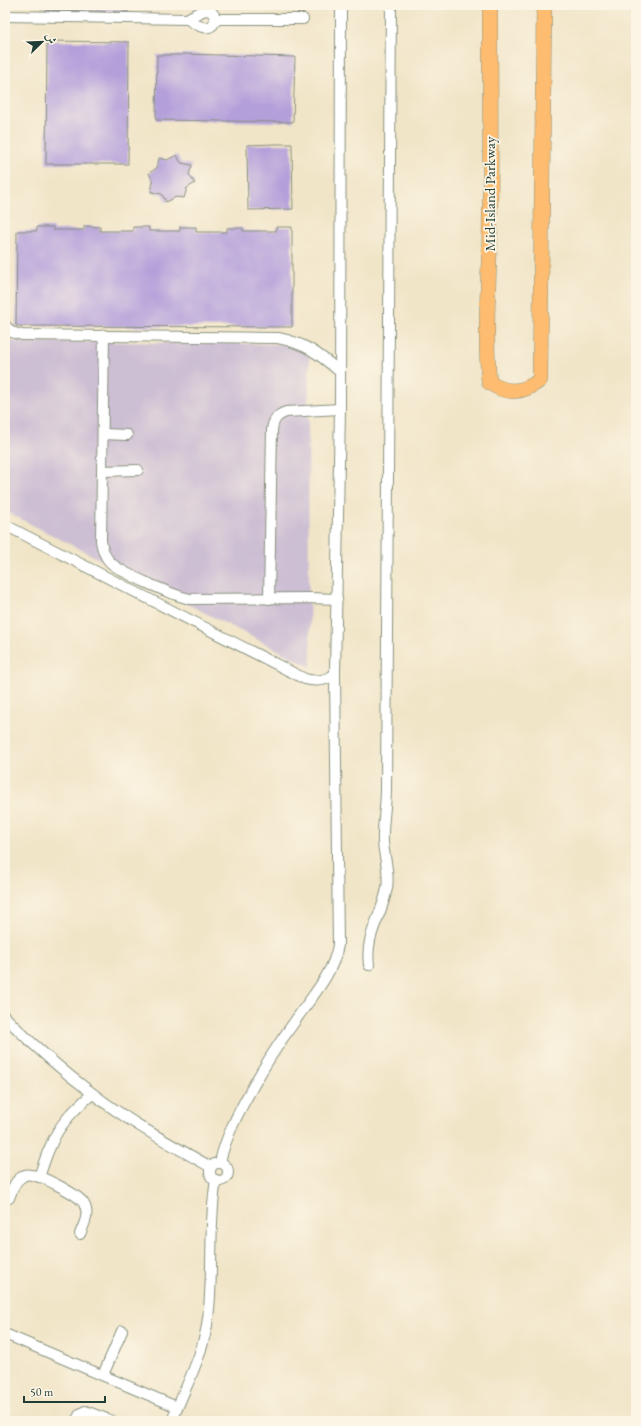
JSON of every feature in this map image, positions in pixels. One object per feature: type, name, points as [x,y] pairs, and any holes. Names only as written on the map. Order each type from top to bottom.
[{"type":"highway","name":"Mid-Island Parkway","points":[[490,5],[490,208],[487,332],[489,382],[501,389],[514,391],[527,388],[540,380],[544,5]]},
{"type":"street","points":[[5,1017],[22,1034],[92,1094],[139,1125],[216,1165],[227,1166],[228,1174],[223,1180],[216,1180],[210,1174],[216,1165],[242,1106],[279,1044],[327,976],[336,953],[338,937],[336,599],[340,409],[341,5]]},
{"type":"street","points":[[369,965],[368,949],[370,939],[385,896],[388,880],[383,836],[386,790],[391,5]]},
{"type":"street","points":[[5,16],[188,19],[202,11],[208,10],[213,13],[216,19]]},
{"type":"street","points":[[188,19],[189,21],[206,28],[214,24],[216,19]]},
{"type":"street","points":[[216,19],[303,19]]},
{"type":"street","points":[[5,324],[11,332],[22,335],[278,338],[291,340],[314,351],[339,371]]},
{"type":"street","points":[[104,335],[102,546],[106,557],[113,565],[172,594],[190,599],[336,599]]},
{"type":"street","points":[[269,599],[272,430],[274,420],[281,413],[286,412],[340,409]]},
{"type":"street","points":[[103,434],[127,435]]},
{"type":"street","points":[[102,471],[138,470]]},
{"type":"street","points":[[5,525],[311,681],[324,680],[336,674]]},
{"type":"street","points":[[39,1177],[51,1144],[60,1129],[70,1116],[92,1094]]},
{"type":"street","points":[[9,1198],[16,1182],[22,1176],[31,1175],[39,1177],[73,1193],[82,1200],[87,1214],[80,1234]]},
{"type":"street","points":[[172,1421],[199,1355],[206,1332],[208,1318],[213,1198],[216,1180]]},
{"type":"street","points":[[103,1375],[122,1331]]},
{"type":"street","points":[[5,1334],[177,1407]]},
{"type":"street","points":[[76,1421],[80,1414],[85,1411],[112,1421]]},
{"type":"shaded area","points":[[5,341],[286,344],[310,354],[308,410],[311,667],[5,511]]},
{"type":"building","points":[[46,5],[128,5],[128,12],[46,10]]},
{"type":"building","points":[[47,41],[129,42],[128,164],[46,164]]},
{"type":"building","points":[[182,54],[295,57],[293,122],[156,120],[157,55]]},
{"type":"building","points":[[292,144],[293,209],[248,210],[247,145]]},
{"type":"building","points":[[177,155],[181,163],[192,165],[189,175],[195,183],[187,188],[184,198],[176,197],[166,202],[162,194],[151,192],[153,182],[149,173],[157,168],[159,158],[167,160]]},
{"type":"building","points":[[84,226],[100,227],[100,231],[133,231],[133,227],[149,227],[149,231],[180,231],[180,227],[196,227],[196,232],[227,232],[227,228],[243,228],[243,231],[276,231],[276,227],[292,227],[292,327],[16,326],[17,231],[37,231],[37,227],[53,227],[53,230],[84,230]]}]
